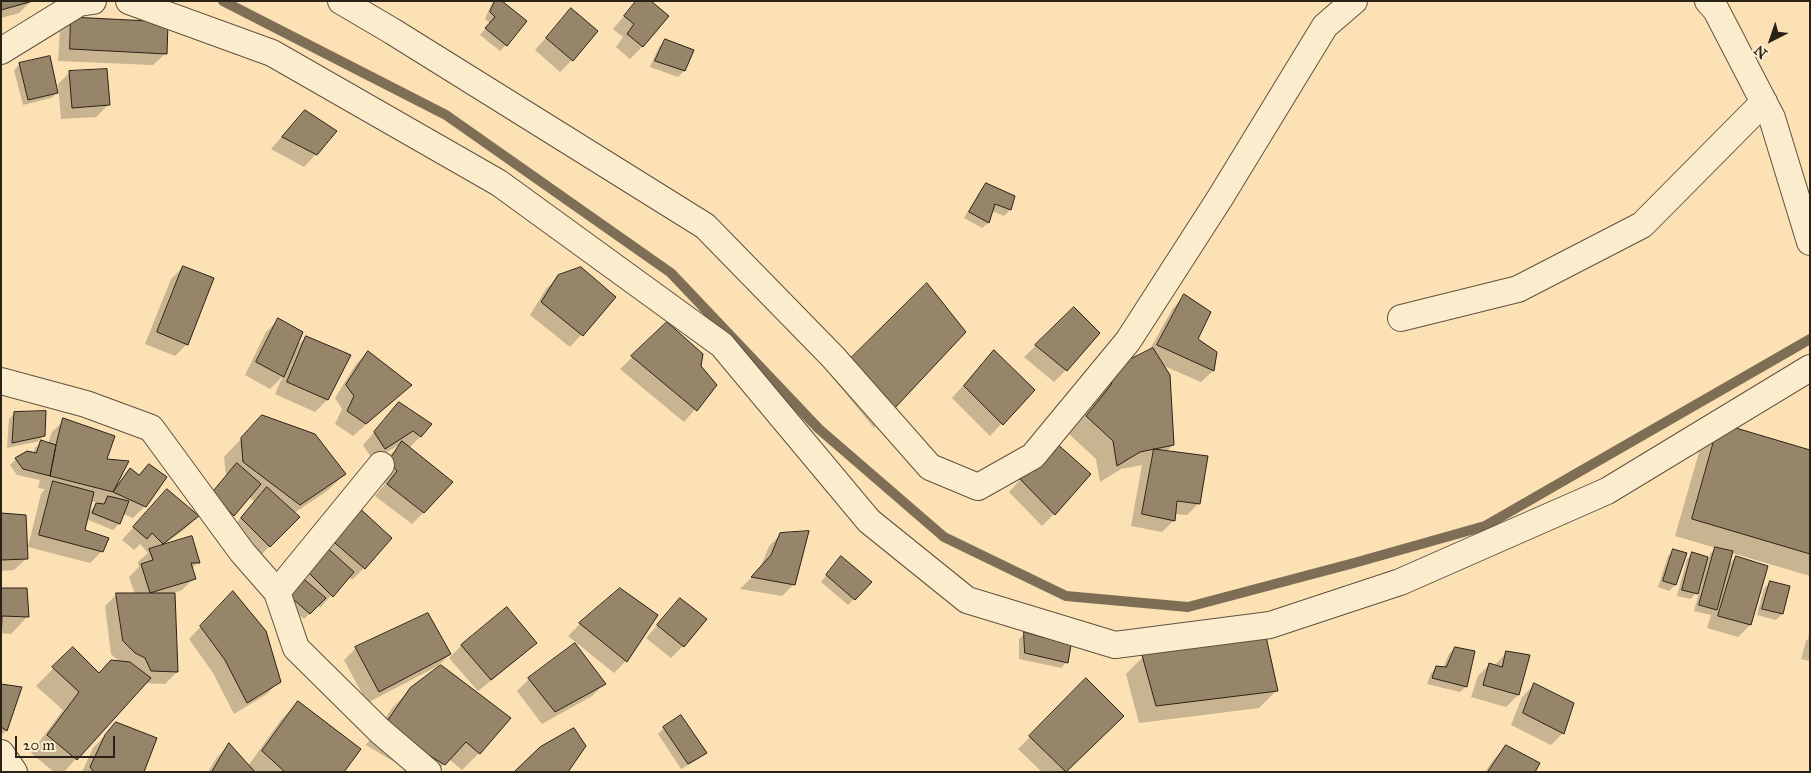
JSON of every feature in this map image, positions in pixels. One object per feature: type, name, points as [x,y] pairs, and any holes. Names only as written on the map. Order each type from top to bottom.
[{"type":"street","points":[[1,51],[79,3],[93,1]]},
{"type":"street","points":[[129,1],[272,53],[499,183],[722,345],[869,521],[966,600],[1115,646],[1270,625],[1400,582],[1607,491],[1810,368]]},
{"type":"street","points":[[340,1],[392,31],[705,226],[833,358],[930,467],[978,487],[1033,456],[1128,341],[1220,198],[1325,26],[1354,1]]},
{"type":"street","points":[[1708,1],[1716,10],[1772,118],[1810,242]]},
{"type":"street","points":[[1401,318],[1518,288],[1642,225],[1764,102]]},
{"type":"street","points":[[1,381],[86,404],[151,428],[242,552],[277,592],[296,648],[380,731],[428,772]]},
{"type":"street","points":[[277,592],[382,466]]},
{"type":"street","points":[[1,753],[14,772]]},
{"type":"building","points":[[1,1],[33,1],[1,10]]},
{"type":"building","points":[[495,1],[502,1],[527,21],[507,46],[485,28],[495,17],[490,12]]},
{"type":"building","points":[[636,1],[651,1],[669,16],[643,47],[627,34],[634,24],[624,16]]},
{"type":"building","points":[[571,8],[598,31],[573,61],[546,38]]},
{"type":"building","points":[[71,17],[168,22],[167,54],[70,49]]},
{"type":"building","points":[[665,39],[694,50],[685,71],[655,61]]},
{"type":"building","points":[[50,56],[58,93],[28,100],[19,63]]},
{"type":"building","points":[[107,69],[110,105],[72,108],[69,71]]},
{"type":"building","points":[[305,110],[337,131],[317,155],[282,137]]},
{"type":"building","points":[[986,183],[1015,196],[1011,210],[995,204],[989,223],[969,212]]},
{"type":"building","points":[[183,266],[214,278],[188,345],[157,332]]},
{"type":"building","points":[[581,267],[616,297],[583,336],[541,302],[558,275]]},
{"type":"building","points":[[927,283],[966,332],[892,411],[849,360]]},
{"type":"building","points":[[1184,294],[1211,312],[1198,339],[1217,352],[1214,371],[1157,345]]},
{"type":"building","points":[[1074,307],[1100,333],[1067,371],[1035,345]]},
{"type":"building","points":[[278,318],[303,332],[284,377],[256,362]]},
{"type":"building","points":[[667,322],[703,354],[701,366],[717,385],[697,411],[631,356]]},
{"type":"building","points":[[306,336],[351,355],[328,400],[287,382]]},
{"type":"building","points":[[1153,348],[1170,375],[1174,445],[1140,452],[1117,466],[1113,441],[1086,416],[1111,385],[1117,366]]},
{"type":"building","points":[[994,350],[1035,390],[1003,425],[964,386]]},
{"type":"building","points":[[368,351],[412,385],[366,424],[347,411],[354,396],[346,385]]},
{"type":"building","points":[[399,402],[432,424],[421,437],[413,431],[385,449],[374,432]]},
{"type":"building","points":[[46,411],[45,436],[12,443],[14,412]]},
{"type":"building","points":[[262,415],[315,434],[346,474],[300,505],[243,462],[241,438]]},
{"type":"building","points":[[63,418],[115,436],[107,459],[129,461],[113,492],[50,476]]},
{"type":"building","points":[[1719,423],[1810,450],[1810,554],[1692,519]]},
{"type":"building","points":[[41,440],[56,445],[50,476],[23,469],[15,458],[27,451],[36,453]]},
{"type":"building","points":[[402,441],[453,482],[424,513],[387,484],[397,471],[389,461]]},
{"type":"building","points":[[1055,442],[1091,474],[1055,515],[1020,479]]},
{"type":"building","points":[[1154,449],[1208,456],[1200,504],[1177,501],[1175,521],[1142,514]]},
{"type":"building","points":[[237,463],[261,484],[234,516],[212,493]]},
{"type":"building","points":[[149,464],[167,477],[146,507],[113,492],[130,468],[139,475]]},
{"type":"building","points":[[53,481],[94,492],[85,530],[109,538],[103,552],[39,535]]},
{"type":"building","points":[[267,487],[300,517],[270,547],[241,518]]},
{"type":"building","points":[[167,489],[199,516],[163,544],[152,533],[147,539],[133,527]]},
{"type":"building","points":[[108,496],[129,501],[120,524],[92,513],[96,503],[104,504]]},
{"type":"building","points":[[356,505],[392,538],[365,569],[328,537]]},
{"type":"building","points":[[1,513],[26,515],[28,559],[1,560]]},
{"type":"building","points":[[809,531],[795,585],[751,577],[771,555],[780,533]]},
{"type":"building","points":[[192,536],[200,563],[191,563],[196,579],[150,593],[141,564],[153,560],[149,549]]},
{"type":"building","points":[[323,544],[354,572],[333,597],[304,568]]},
{"type":"building","points":[[1715,547],[1733,551],[1717,610],[1699,605]]},
{"type":"building","points":[[1673,549],[1687,553],[1676,585],[1663,581]]},
{"type":"building","points":[[1692,552],[1708,557],[1698,594],[1682,590]]},
{"type":"building","points":[[841,556],[872,582],[855,600],[826,575]]},
{"type":"building","points":[[1736,556],[1768,566],[1751,625],[1718,616]]},
{"type":"building","points":[[299,575],[326,598],[310,614],[285,592]]},
{"type":"building","points":[[1770,581],[1790,586],[1783,614],[1762,609]]},
{"type":"building","points":[[1,588],[27,588],[29,617],[2,616],[1,643]]},
{"type":"building","points":[[620,588],[658,615],[627,662],[579,623]]},
{"type":"building","points":[[233,591],[266,631],[281,682],[247,703],[225,660],[200,626]]},
{"type":"building","points":[[116,593],[175,593],[178,672],[151,671],[145,658],[135,653],[123,641]]},
{"type":"building","points":[[680,598],[707,619],[684,647],[657,625]]},
{"type":"building","points":[[507,607],[537,643],[491,680],[461,645]]},
{"type":"building","points":[[428,613],[451,654],[379,692],[355,647]]},
{"type":"building","points":[[1024,632],[1071,645],[1068,663],[1025,653]]},
{"type":"building","points":[[1265,632],[1278,691],[1156,706],[1142,655]]},
{"type":"building","points":[[575,643],[606,684],[555,712],[528,678]]},
{"type":"building","points":[[73,647],[99,673],[111,660],[130,662],[151,678],[77,760],[47,735],[79,692],[52,667]]},
{"type":"building","points":[[1455,647],[1475,651],[1467,687],[1432,678],[1436,666],[1446,667]]},
{"type":"building","points":[[1506,651],[1530,655],[1519,695],[1483,685],[1489,663],[1502,667]]},
{"type":"building","points":[[441,665],[511,718],[480,754],[466,742],[445,765],[383,727],[410,688]]},
{"type":"building","points":[[1086,678],[1124,716],[1066,772],[1029,736]]},
{"type":"building","points":[[1534,683],[1574,703],[1564,734],[1523,713]]},
{"type":"building","points":[[1,684],[22,687],[7,731],[1,727]]},
{"type":"building","points":[[298,701],[361,749],[344,772],[285,772],[262,751]]},
{"type":"building","points":[[681,715],[707,753],[688,764],[663,727]]},
{"type":"building","points":[[116,722],[157,738],[144,772],[94,772],[90,767],[105,735]]},
{"type":"building","points":[[574,728],[586,746],[568,772],[514,772],[540,747]]},
{"type":"building","points":[[229,743],[255,772],[212,772]]},
{"type":"building","points":[[1506,745],[1540,763],[1535,772],[1488,772]]},
{"type":"waterway","points":[[223,1],[446,115],[671,273],[819,429],[944,537],[1066,596],[1188,607],[1485,526],[1810,339]]}]
